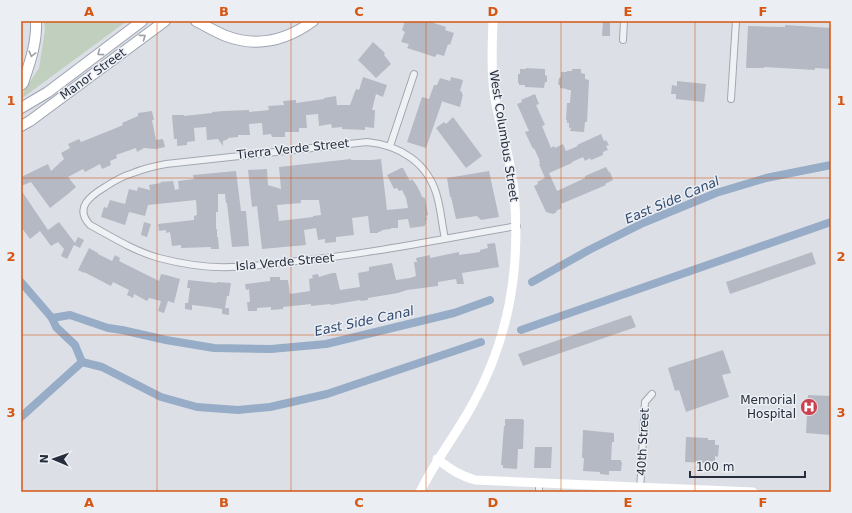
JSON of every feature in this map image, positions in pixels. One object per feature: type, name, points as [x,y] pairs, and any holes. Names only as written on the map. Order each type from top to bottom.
[{"type":"main road","points":[[21,85],[26,75],[35,42],[37,29],[36,21]]},
{"type":"main road","name":"Manor Street","points":[[21,108],[48,92],[142,21]]},
{"type":"main road","name":"Manor Street","points":[[21,126],[30,121],[165,21]]},
{"type":"main road","points":[[197,21],[226,36],[251,42],[265,42],[278,40],[306,27],[313,21]]},
{"type":"main road","points":[[291,34],[299,21]]},
{"type":"main road","name":"West Columbus Street","points":[[420,492],[437,459],[460,426],[481,388],[499,343],[511,295],[517,226],[514,189],[510,165],[495,98],[492,61],[493,21]]},
{"type":"main road","points":[[437,459],[458,474],[475,480],[539,487],[753,492]]},
{"type":"street","points":[[623,40],[624,21]]},
{"type":"street","points":[[731,99],[736,21]]},
{"type":"street","points":[[390,146],[414,74]]},
{"type":"street","name":"Tierra Verde Street","points":[[90,197],[114,181],[149,167],[358,142],[378,143],[403,151],[420,165],[427,174],[433,184],[437,196],[445,239]]},
{"type":"street","name":"Isla Verde Street","points":[[90,197],[83,209],[86,221],[90,225],[144,253],[175,262],[211,267],[232,267],[337,257],[517,226]]},
{"type":"street","name":"40th Street","points":[[640,490],[644,402],[652,394]]},
{"type":"green space","points":[[44,21],[127,21],[21,99],[24,91],[39,68],[45,30]]},
{"type":"building","points":[[405,21],[428,21],[446,27],[445,30],[454,33],[444,56],[437,54],[435,57],[407,48],[409,44],[401,42],[405,32],[402,30]]},
{"type":"building","points":[[603,21],[610,21],[610,36],[602,36]]},
{"type":"building","points":[[785,25],[831,28],[831,69],[815,68],[815,70],[764,67],[746,68],[748,26],[785,27]]},
{"type":"building","points":[[373,42],[385,53],[384,55],[391,64],[376,78],[358,60]]},
{"type":"building","points":[[520,69],[545,69],[547,82],[545,82],[544,88],[525,87],[525,85],[519,85],[518,74],[520,74]]},
{"type":"building","points":[[572,69],[581,69],[581,73],[585,74],[585,79],[589,80],[587,122],[585,122],[584,132],[570,131],[571,128],[569,128],[569,123],[567,123],[566,120],[567,103],[570,103],[571,90],[560,88],[558,84],[559,78],[561,77],[561,72],[572,71]]},
{"type":"building","points":[[363,77],[387,85],[383,97],[376,94],[372,110],[375,110],[374,128],[365,127],[365,130],[342,129],[342,127],[332,128],[331,124],[319,126],[318,114],[306,115],[307,128],[299,128],[299,132],[285,132],[285,137],[272,137],[271,134],[263,135],[262,123],[249,124],[250,135],[238,135],[238,137],[228,138],[223,141],[223,146],[218,139],[207,140],[206,127],[194,128],[195,141],[187,142],[187,145],[177,146],[177,139],[174,139],[172,115],[184,116],[224,111],[249,110],[249,112],[269,110],[268,106],[284,105],[283,101],[296,100],[296,103],[336,96],[337,105],[350,105],[356,89],[359,90]]},
{"type":"building","points":[[451,77],[463,80],[460,91],[463,94],[460,107],[441,101],[442,102],[426,148],[407,142],[422,97],[429,99],[434,85],[437,85],[440,78],[450,81]]},
{"type":"building","points":[[677,81],[706,84],[704,102],[676,99],[676,94],[671,94],[672,85],[677,86]]},
{"type":"building","points":[[535,94],[539,104],[536,105],[545,125],[542,126],[551,148],[554,146],[555,148],[563,144],[566,151],[601,134],[604,141],[606,140],[609,145],[606,146],[608,150],[603,152],[603,155],[591,160],[590,158],[585,161],[583,157],[549,173],[557,191],[606,167],[613,180],[605,184],[606,185],[561,204],[562,208],[553,214],[546,212],[534,186],[538,184],[537,182],[545,178],[539,164],[540,161],[525,132],[529,131],[517,104],[522,102],[521,100]]},
{"type":"building","points":[[152,111],[154,120],[152,120],[156,140],[163,139],[165,147],[156,149],[144,148],[137,152],[136,148],[116,155],[117,158],[110,161],[111,165],[102,169],[100,164],[85,172],[83,169],[68,177],[76,187],[50,208],[31,182],[21,186],[21,177],[48,164],[51,171],[64,159],[61,153],[70,148],[68,144],[79,139],[81,142],[123,125],[122,123],[138,116],[138,113]]},
{"type":"building","points":[[453,117],[482,156],[466,168],[436,128],[444,122],[446,124]]},
{"type":"building","points":[[351,159],[381,159],[387,210],[408,208],[406,198],[402,190],[399,191],[397,188],[394,189],[387,175],[403,168],[410,181],[412,179],[422,197],[425,198],[428,215],[426,216],[426,224],[425,226],[410,228],[408,219],[398,220],[398,228],[382,230],[378,233],[370,233],[368,216],[352,218],[354,235],[336,237],[336,242],[325,243],[325,239],[318,240],[316,228],[304,230],[306,245],[262,249],[257,206],[252,207],[248,170],[267,169],[268,185],[281,189],[279,167]],"holes":[[[301,200],[319,200],[321,215],[279,221],[277,205],[301,203]]]},
{"type":"building","points":[[236,171],[241,211],[246,211],[249,246],[232,247],[225,194],[218,194],[218,212],[216,212],[216,229],[219,249],[211,249],[211,247],[181,248],[181,245],[172,246],[170,232],[166,233],[166,230],[159,231],[158,224],[194,220],[194,216],[197,215],[196,200],[148,205],[145,216],[129,212],[125,225],[101,217],[104,207],[107,208],[110,200],[125,204],[129,189],[137,191],[138,187],[150,190],[149,185],[173,181],[175,190],[179,189],[178,181],[194,179],[193,175]]},
{"type":"building","points":[[489,171],[499,217],[481,220],[477,216],[456,219],[447,178]]},
{"type":"building","points":[[21,190],[48,230],[59,222],[75,243],[78,237],[84,240],[80,248],[74,245],[67,259],[61,256],[64,249],[58,242],[51,246],[40,231],[30,239],[21,227]]},
{"type":"building","points":[[144,222],[151,224],[147,237],[141,235]]},
{"type":"building","points":[[495,243],[499,267],[462,273],[464,284],[457,284],[456,279],[438,282],[438,286],[407,290],[368,298],[368,300],[331,305],[311,306],[311,304],[271,310],[271,307],[257,308],[257,311],[248,311],[247,302],[250,302],[249,289],[246,290],[245,284],[270,281],[270,277],[280,277],[280,280],[288,280],[290,294],[310,291],[309,279],[313,278],[312,275],[318,274],[319,277],[336,273],[340,290],[360,287],[358,273],[369,271],[369,267],[392,263],[396,280],[410,278],[416,276],[414,262],[417,262],[416,258],[430,255],[430,258],[459,252],[459,255],[480,252],[480,250],[488,248],[487,244]]},
{"type":"building","points":[[89,248],[112,261],[115,255],[120,258],[119,261],[159,281],[161,274],[180,279],[174,303],[168,301],[164,313],[158,311],[161,301],[149,298],[147,301],[134,294],[133,298],[127,295],[129,290],[113,282],[111,286],[78,270]]},
{"type":"building","points":[[812,252],[816,264],[730,294],[726,282]]},
{"type":"building","points":[[188,280],[231,283],[225,308],[229,308],[229,315],[222,314],[222,309],[209,307],[192,305],[192,310],[185,309],[185,303],[188,303],[190,288],[187,288]]},
{"type":"building","points":[[631,315],[636,327],[523,366],[518,354]]},
{"type":"building","points":[[723,350],[731,373],[722,375],[729,397],[686,412],[679,390],[675,391],[668,368]]},
{"type":"building","points":[[808,395],[831,396],[831,435],[806,433]]},
{"type":"building","points":[[505,419],[524,420],[523,449],[518,449],[517,469],[503,468],[503,465],[501,465]]},
{"type":"building","points":[[583,430],[614,433],[611,460],[621,460],[621,471],[609,471],[609,475],[600,474],[600,472],[583,471]]},
{"type":"building","points":[[686,437],[708,438],[708,440],[715,440],[715,445],[719,445],[718,457],[715,456],[715,462],[685,462]]},
{"type":"building","points":[[535,447],[552,447],[551,468],[534,468]]},
{"type":"waterway","name":"East Side Canal","points":[[532,282],[589,250],[643,223],[716,193],[766,178],[831,165]]},
{"type":"waterway","points":[[521,330],[831,222]]},
{"type":"waterway","name":"East Side Canal","points":[[21,282],[52,318],[56,327],[75,345],[82,362]]},
{"type":"waterway","name":"East Side Canal","points":[[52,318],[70,315],[108,328],[214,348],[271,349],[326,344],[454,313],[490,300]]},
{"type":"waterway","points":[[82,362],[102,367],[161,397],[197,407],[238,410],[270,407],[327,394],[481,342]]},
{"type":"waterway","points":[[21,417],[82,362]]},
{"type":"place","name":"Memorial Hospital","points":[[809,407]]}]
